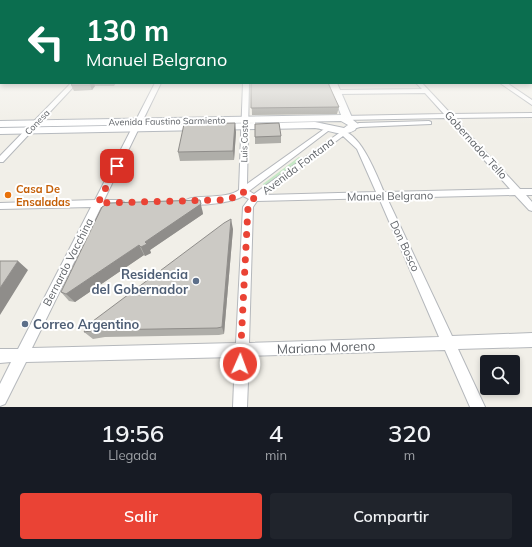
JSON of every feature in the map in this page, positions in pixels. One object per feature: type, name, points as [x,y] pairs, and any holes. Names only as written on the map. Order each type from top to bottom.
[{"type":"street","name":"Conesa","points":[[0,160],[70,87]]},
{"type":"street","name":"Bernardo Vacchina","points":[[0,399],[156,87]]},
{"type":"street","name":"Luis Costa","points":[[240,407],[248,199],[244,123],[246,87]]},
{"type":"street","points":[[328,127],[328,122],[344,123],[330,87]]},
{"type":"street","name":"Don Bosco","points":[[334,87],[344,123],[360,148],[478,407]]},
{"type":"street","name":"Gobernador Tello","points":[[423,87],[532,208]]},
{"type":"street","points":[[509,87],[532,103]]},
{"type":"street","points":[[336,92],[427,91]]},
{"type":"street","name":"Avenida Faustino Sarmiento","points":[[244,123],[328,127],[344,123],[359,125],[532,115]]},
{"type":"street","name":"Avenida Faustino Sarmiento","points":[[0,131],[32,127],[137,125],[344,123],[453,120],[532,121]]},
{"type":"street","name":"Avenida Fontana","points":[[248,199],[344,123]]},
{"type":"street","name":"Avenida Faustino Sarmiento","points":[[0,124],[32,127]]},
{"type":"street","name":"Avenida Fontana","points":[[248,199],[328,127]]},
{"type":"street","name":"Manuel Belgrano","points":[[181,201],[532,192]]},
{"type":"street","points":[[0,206],[128,203]]},
{"type":"street","name":"Mariano Moreno","points":[[0,356],[241,350],[532,340]]},
{"type":"green space","points":[[299,157],[303,159],[267,186],[263,186],[263,184]]},
{"type":"building","points":[[251,87],[330,87],[339,107],[251,108]]},
{"type":"building","points":[[235,123],[233,151],[178,152],[184,124]]},
{"type":"building","points":[[279,123],[281,136],[255,137],[255,124]]},
{"type":"building","points":[[200,200],[201,204],[145,242],[147,244],[141,247],[139,245],[66,294],[61,292],[102,207],[109,203]]},
{"type":"building","name":"Residencia del Gobernador","points":[[231,219],[222,327],[97,330],[84,332],[89,324]]},
{"type":"building","points":[[0,261],[18,261],[0,288]]},
{"type":"place","name":"Casa De Ensaladas","points":[[8,195]]},
{"type":"place","name":"Residencia del Gobernador","points":[[196,281]]},
{"type":"place","name":"Correo Argentino","points":[[25,324]]},
{"type":"route","points":[[117,166],[98,203],[219,200],[230,199],[243,192],[245,195],[254,198],[248,207],[240,364]]}]
